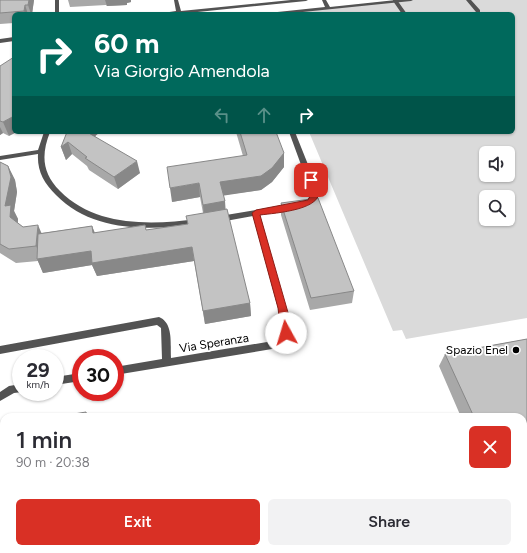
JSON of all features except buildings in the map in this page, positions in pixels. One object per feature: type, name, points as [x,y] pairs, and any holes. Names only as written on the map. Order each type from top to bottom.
[{"type":"street","points":[[57,0],[57,12]]},
{"type":"street","points":[[176,0],[179,12],[306,0]]},
{"type":"street","points":[[324,0],[328,8]]},
{"type":"street","points":[[288,12],[410,0]]},
{"type":"street","points":[[468,0],[478,11]]},
{"type":"street","points":[[395,2],[403,12]]},
{"type":"street","points":[[0,41],[12,39]]},
{"type":"street","points":[[46,134],[40,152],[43,176],[62,198],[91,215],[116,223],[144,226],[169,226],[211,221],[303,205],[311,202],[316,192],[293,134]]},
{"type":"street","points":[[0,158],[40,152]]},
{"type":"street","name":"Via Speranza","points":[[124,370],[269,346],[281,339],[286,333],[286,323],[256,213]]},
{"type":"street","points":[[0,350],[159,321],[165,327],[166,363]]},
{"type":"street","points":[[0,397],[12,389]]},
{"type":"shaded area","points":[[402,0],[527,0],[527,318],[406,339],[402,330],[393,331],[310,134],[515,134],[515,12],[285,12]]},
{"type":"place","name":"Spazio Enel","points":[[516,350]]},
{"type":"route","points":[[286,333],[286,323],[256,213],[303,205],[311,202],[316,192],[311,180]]}]
